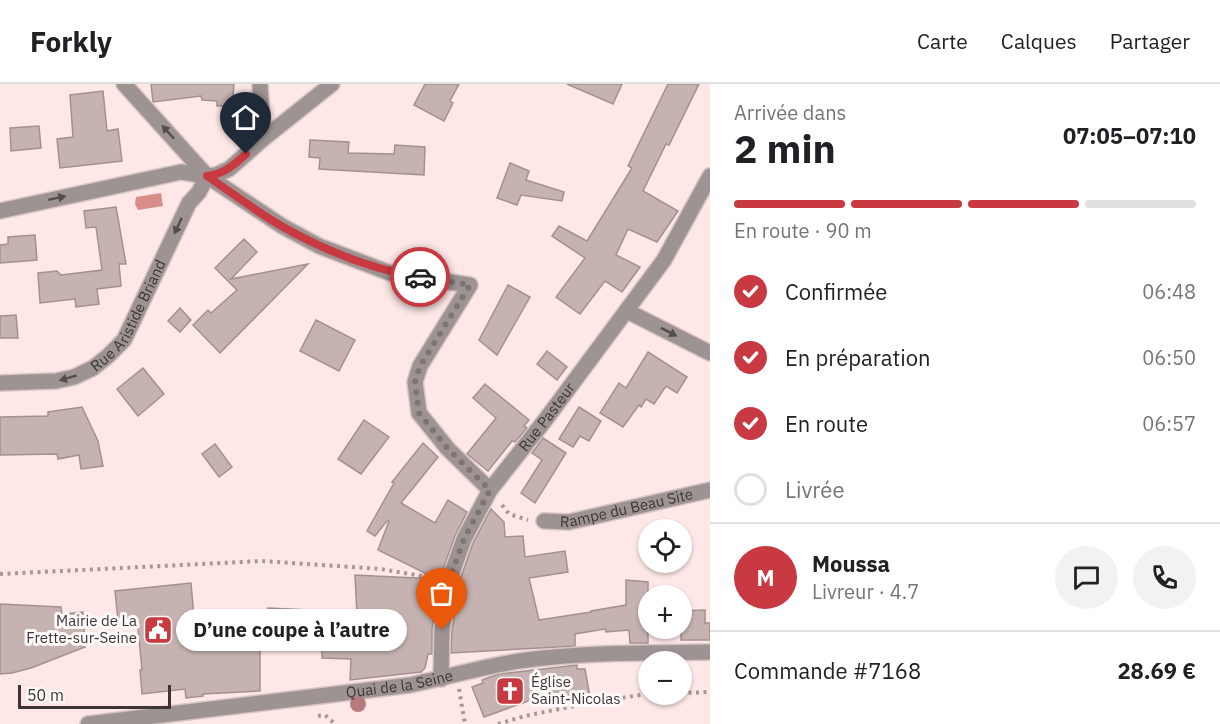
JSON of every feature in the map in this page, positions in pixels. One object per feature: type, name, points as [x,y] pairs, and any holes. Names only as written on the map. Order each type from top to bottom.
[{"type":"street","points":[[124,84],[207,176],[282,226],[319,246],[390,273],[470,285],[420,366],[415,382],[419,413],[448,449],[490,490]]},
{"type":"street","points":[[260,84],[263,139]]},
{"type":"street","points":[[0,211],[181,172],[216,175],[229,169],[332,84]]},
{"type":"street","name":"Rue Aristide Briand","points":[[0,383],[56,381],[74,377],[93,368],[124,340],[189,202],[199,192],[207,176]]},
{"type":"street","name":"Rue Pasteur","points":[[441,679],[442,630],[449,581],[464,539],[490,490],[664,260],[710,176]]},
{"type":"street","points":[[627,311],[710,353]]},
{"type":"street","name":"Rampe du Beau Site","points":[[544,521],[569,522],[710,490]]},
{"type":"street","name":"Quai de la Seine","points":[[88,724],[410,685],[441,679],[456,673],[525,660],[577,655],[710,652]]},
{"type":"path","points":[[0,573],[262,561],[381,569],[449,581]]},
{"type":"path","points":[[456,673],[465,724]]},
{"type":"path","points":[[692,693],[710,692]]},
{"type":"path","points":[[498,724],[525,716],[638,695]]},
{"type":"shaded area","points":[[161,193],[163,206],[138,210],[135,204],[136,197]]},
{"type":"building","points":[[151,84],[234,84],[232,106],[217,106],[217,101],[202,100],[201,96],[153,102]]},
{"type":"building","points":[[425,84],[459,84],[450,101],[453,103],[444,121],[414,105]]},
{"type":"building","points":[[567,84],[622,84],[613,104]]},
{"type":"building","points":[[668,84],[699,84],[643,191],[678,211],[657,242],[628,229],[616,255],[640,267],[622,292],[605,281],[580,314],[556,297],[585,258],[552,236],[559,226],[587,241],[632,168],[628,166]]},
{"type":"building","points":[[103,91],[107,131],[118,129],[122,161],[60,168],[57,139],[73,137],[70,95]]},
{"type":"building","points":[[39,126],[41,148],[11,151],[10,128]]},
{"type":"building","points":[[310,140],[349,142],[348,153],[394,154],[395,145],[425,147],[424,175],[319,169],[320,158],[309,157]]},
{"type":"building","points":[[510,163],[529,171],[526,180],[564,192],[562,201],[521,195],[517,205],[497,198]]},
{"type":"building","points":[[116,207],[126,264],[119,264],[121,286],[97,289],[99,304],[76,307],[75,299],[40,303],[38,273],[57,271],[61,275],[102,270],[96,227],[86,228],[84,211]]},
{"type":"building","points":[[35,235],[37,260],[0,263],[0,245],[8,244],[8,237]]},
{"type":"building","points":[[244,239],[257,252],[231,279],[308,264],[220,353],[193,325],[208,310],[211,313],[237,290],[215,268]]},
{"type":"building","points":[[508,285],[530,297],[497,355],[479,340]]},
{"type":"building","points":[[180,308],[191,320],[180,332],[168,321]]},
{"type":"building","points":[[16,315],[18,338],[0,338],[0,316]]},
{"type":"building","points":[[316,320],[355,340],[339,371],[300,351]]},
{"type":"building","points":[[547,351],[567,367],[557,380],[537,364]]},
{"type":"building","points":[[648,352],[687,377],[677,393],[666,386],[654,404],[646,399],[623,427],[600,413],[619,383],[626,388]]},
{"type":"building","points":[[143,368],[164,394],[138,416],[117,389]]},
{"type":"building","points":[[485,384],[529,420],[524,426],[527,428],[515,442],[512,441],[488,471],[467,454],[496,418],[473,398]]},
{"type":"building","points":[[82,407],[98,441],[103,466],[81,469],[79,455],[58,459],[57,454],[0,455],[0,417],[48,416],[48,412]]},
{"type":"building","points":[[579,407],[601,421],[589,441],[580,436],[573,447],[559,439]]},
{"type":"building","points":[[364,420],[389,437],[361,474],[338,459]]},
{"type":"building","points":[[543,438],[566,453],[535,503],[521,493],[542,460],[532,453]]},
{"type":"building","points":[[423,443],[438,457],[401,503],[435,523],[448,500],[467,512],[455,536],[440,578],[432,629],[432,654],[428,654],[425,668],[421,672],[350,680],[351,659],[322,658],[322,635],[358,636],[355,575],[437,579],[378,550],[389,521],[375,536],[367,531],[394,483],[392,482]]},
{"type":"building","points":[[215,444],[232,467],[219,477],[202,454]]},
{"type":"building","points":[[491,509],[504,522],[505,537],[523,536],[525,557],[565,551],[568,572],[529,578],[539,620],[626,605],[626,580],[648,582],[648,585],[638,585],[638,639],[648,639],[648,643],[630,643],[629,630],[606,632],[605,629],[575,634],[575,646],[451,653],[459,583],[473,543]]},
{"type":"building","points":[[191,583],[195,628],[267,620],[268,608],[310,610],[309,640],[288,639],[288,646],[260,644],[260,691],[203,694],[203,696],[186,698],[185,689],[142,694],[137,618],[118,620],[115,591]]},
{"type":"building","points":[[0,604],[61,607],[62,614],[83,612],[85,647],[31,668],[0,674]]},
{"type":"building","points":[[705,610],[705,623],[710,623],[710,640],[681,640],[692,639],[692,611]]},
{"type":"building","points":[[577,665],[577,669],[585,669],[590,697],[553,705],[542,696],[484,717],[472,687],[483,683],[482,680],[499,674]]},
{"type":"way so far","points":[[420,277],[470,285],[420,366],[415,382],[419,413],[448,449],[490,490],[464,539],[449,581],[442,630]]},
{"type":"place","name":"Mairie de La Frette-sur-Seine","points":[[158,630]]},
{"type":"place","name":"D’une coupe à l’autre","points":[[442,630]]},
{"type":"place","name":"Église Saint-Nicolas","points":[[510,691]]},
{"type":"route","points":[[246,154],[229,169],[207,176],[282,226],[319,246],[390,273],[420,277]]}]
